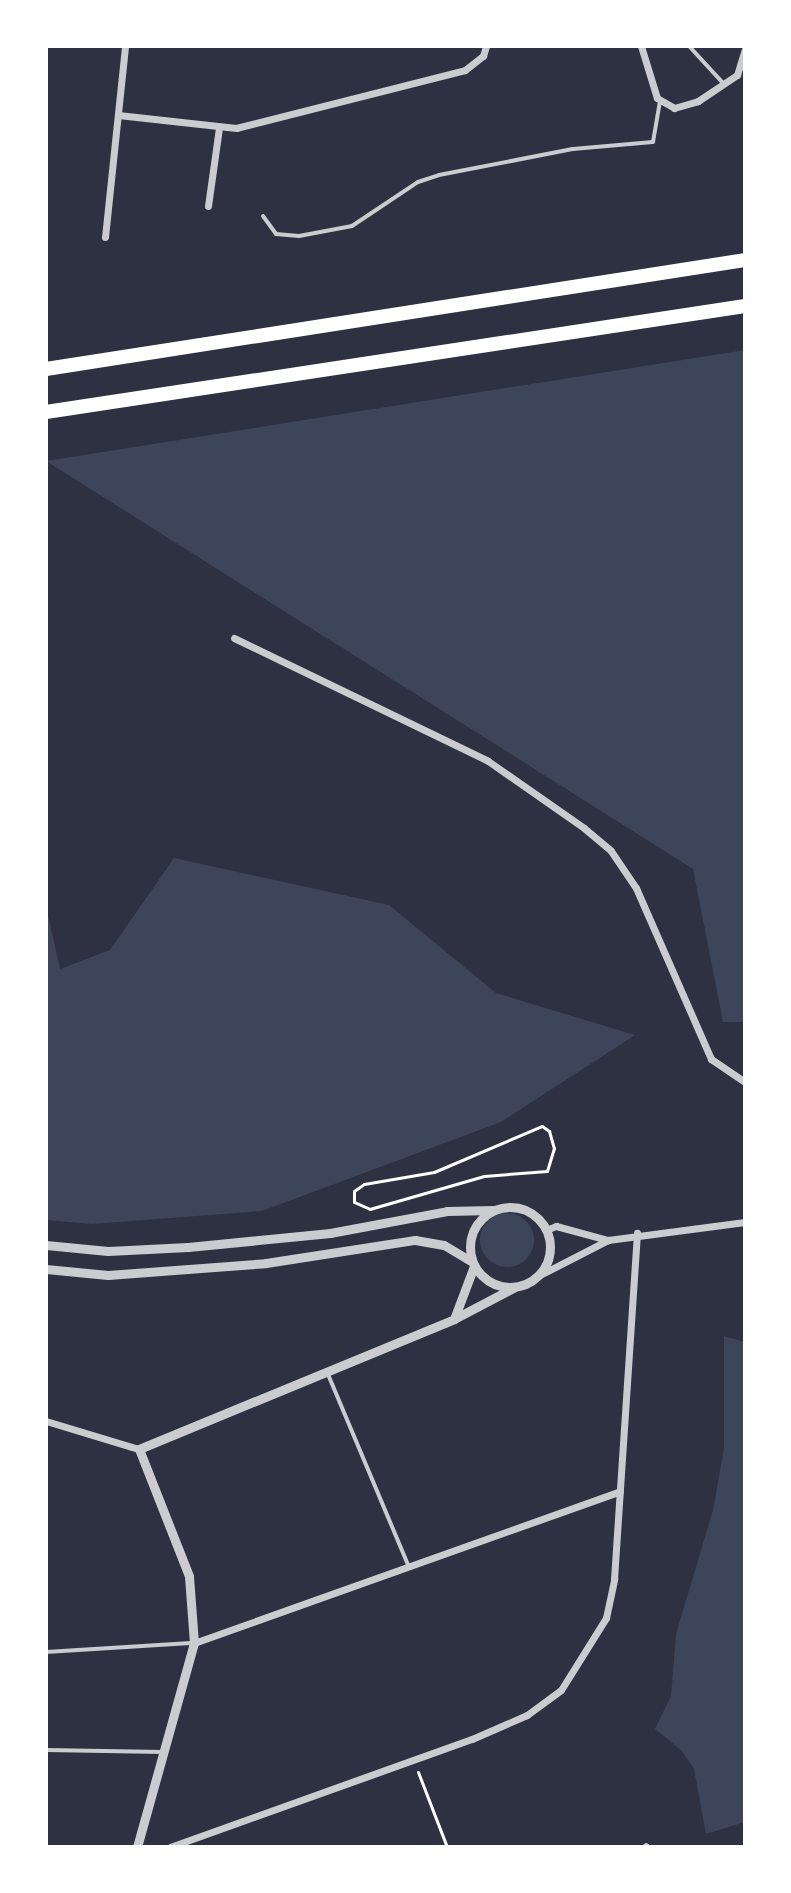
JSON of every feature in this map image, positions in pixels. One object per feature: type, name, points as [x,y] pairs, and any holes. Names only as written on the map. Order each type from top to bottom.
[{"type":"highway","points":[[46,369],[745,260]]},
{"type":"highway","points":[[46,412],[745,306]]},
{"type":"street","points":[[105,237],[125,46]]},
{"type":"street","points":[[118,115],[219,128],[287,117],[465,70],[483,56],[486,46]]},
{"type":"street","points":[[641,46],[660,101],[674,108],[686,106],[737,75],[745,48]]},
{"type":"street","points":[[208,206],[219,128]]},
{"type":"street","points":[[234,638],[437,734],[547,801],[623,866],[664,945],[711,1059],[745,1082]]},
{"type":"street","points":[[454,1319],[473,1264],[475,1226],[493,1210]]},
{"type":"street","points":[[46,1245],[108,1251],[188,1247],[330,1233],[447,1211],[530,1212],[546,1230],[550,1254],[538,1276]]},
{"type":"street","points":[[46,1421],[139,1449],[454,1319],[608,1240],[637,1233],[745,1222]]},
{"type":"street","points":[[546,1230],[556,1226],[608,1240]]},
{"type":"street","points":[[170,1847],[527,1715],[561,1690],[606,1618],[620,1491],[637,1233]]},
{"type":"street","points":[[46,1269],[98,1275],[266,1263],[415,1240],[444,1245],[473,1264],[491,1283],[515,1287]]},
{"type":"street","points":[[137,1847],[194,1643],[189,1576],[139,1449]]},
{"type":"street","points":[[194,1643],[620,1491]]},
{"type":"lane","points":[[689,46],[725,85]]},
{"type":"lane","points":[[263,216],[276,234],[299,236],[352,226],[418,182],[439,175],[573,149],[653,142],[660,101]]},
{"type":"lane","points":[[327,1371],[408,1565]]},
{"type":"lane","points":[[46,1652],[194,1643]]},
{"type":"lane","points":[[46,1750],[165,1752]]},
{"type":"path","points":[[542,1126],[549,1131],[554,1148],[547,1171],[484,1176],[370,1209],[354,1202],[354,1191],[364,1184],[434,1172],[542,1126]]},
{"type":"path","points":[[412,1757],[447,1847]]},
{"type":"shaded area","points":[[745,350],[745,1022],[723,1022],[693,869],[46,461]]},
{"type":"shaded area","points":[[174,858],[389,905],[496,993],[635,1035],[501,1122],[262,1211],[92,1224],[46,1220],[46,906],[60,969],[110,950]]},
{"type":"shaded area","points":[[507,1213],[526,1221],[534,1240],[526,1259],[507,1267],[488,1259],[480,1240],[488,1221]]},
{"type":"shaded area","points":[[724,1336],[745,1342],[745,1822],[706,1834],[694,1769],[682,1751],[655,1729],[671,1696],[676,1634],[713,1510],[724,1448]]}]
